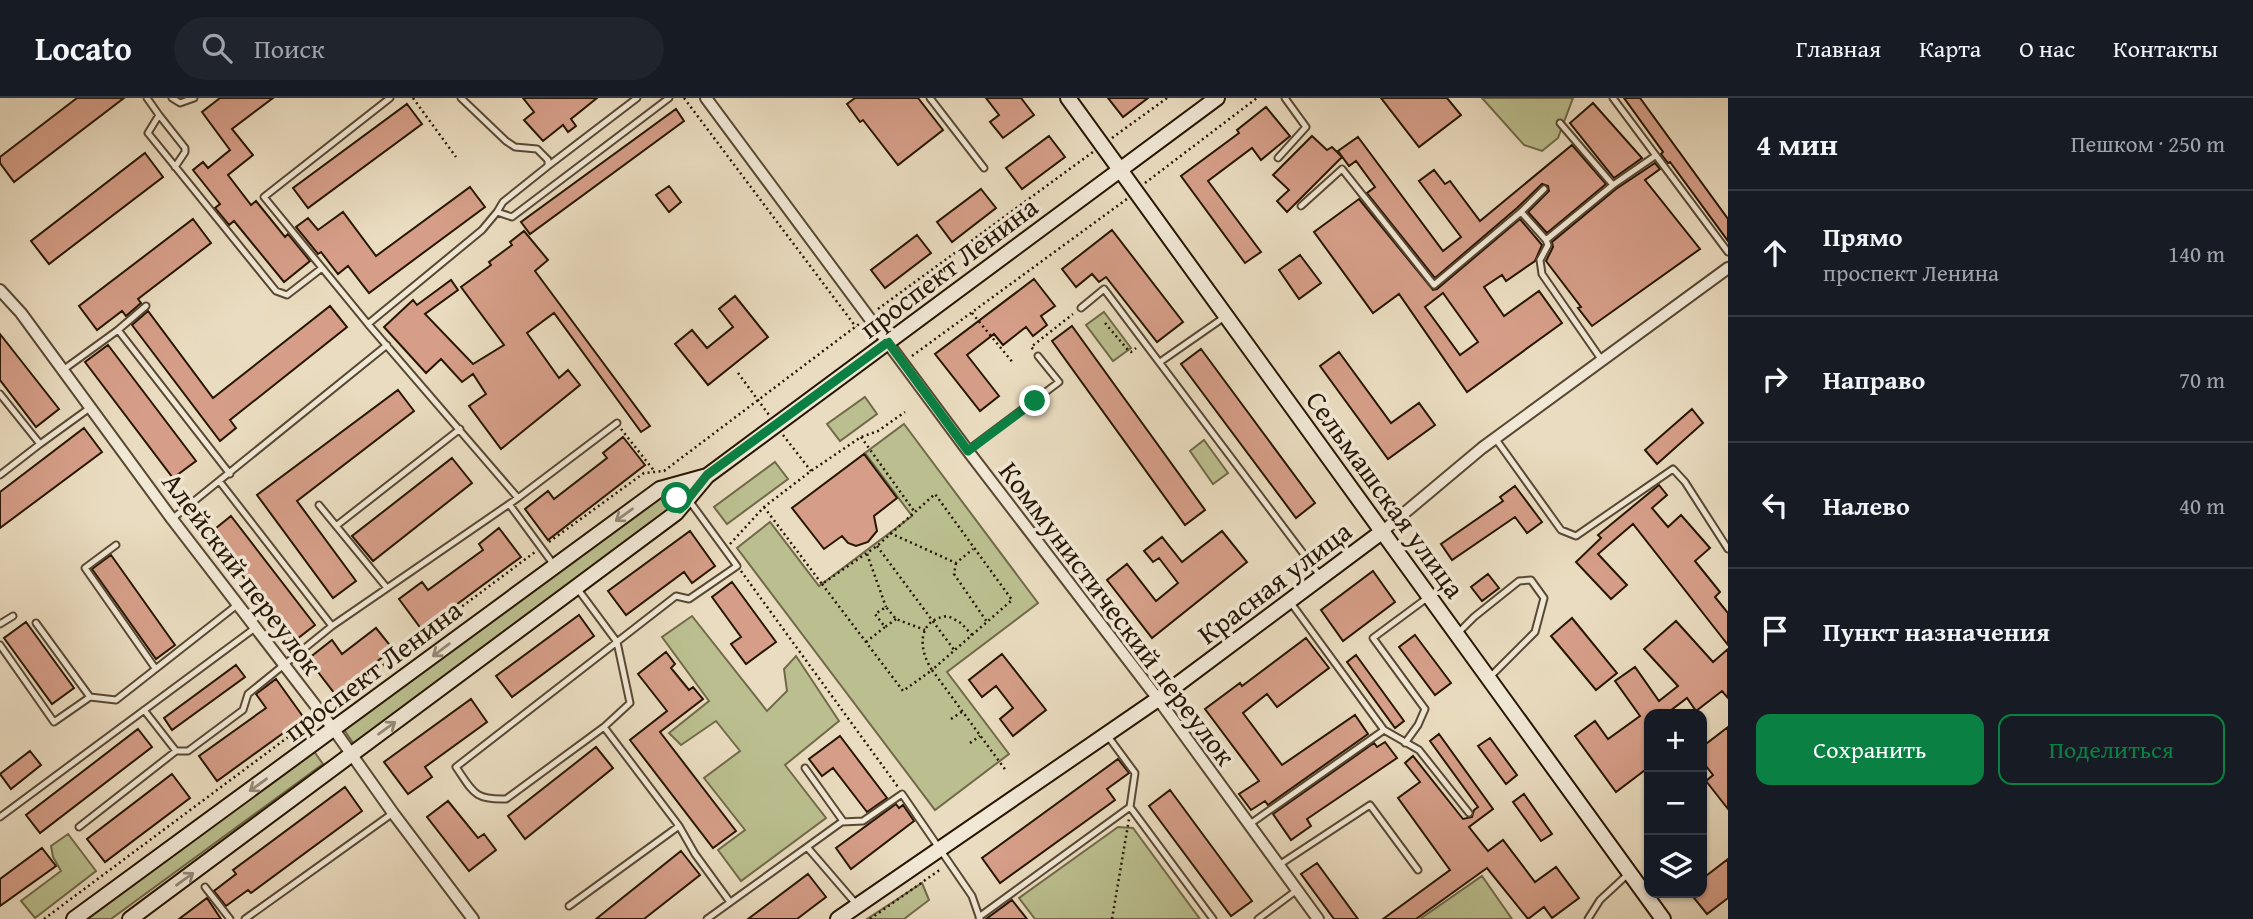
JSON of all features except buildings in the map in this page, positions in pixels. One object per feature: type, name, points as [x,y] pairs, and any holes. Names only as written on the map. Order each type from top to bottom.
[{"type":"main road","name":"Сельмашская улица","points":[[1068,98],[1663,919]]},
{"type":"main road","name":"проспект Ленина","points":[[130,919],[577,588],[684,504],[707,475],[1217,98]]},
{"type":"main road","name":"проспект Ленина","points":[[74,919],[660,489],[707,475]]},
{"type":"main road","points":[[666,488],[684,504]]},
{"type":"main road","name":"Красная улица","points":[[838,919],[1157,699],[1383,531]]},
{"type":"street","name":"Коммунистический переулок","points":[[706,98],[968,451],[1157,699],[1318,919]]},
{"type":"street","name":"Красная улица","points":[[1383,531],[1495,438],[1728,268]]},
{"type":"street","name":"Алейский переулок","points":[[0,290],[321,712],[473,919]]},
{"type":"lane","points":[[147,98],[185,148],[175,167]]},
{"type":"lane","points":[[172,98],[180,103],[194,98]]},
{"type":"lane","points":[[390,98],[264,197],[368,324],[518,498]]},
{"type":"lane","points":[[461,98],[506,141],[516,147],[537,149],[548,160],[548,166]]},
{"type":"lane","points":[[368,324],[482,230],[502,202],[637,98]]},
{"type":"lane","points":[[497,212],[512,217],[669,98]]},
{"type":"lane","points":[[930,98],[984,168]]},
{"type":"lane","points":[[1278,158],[1306,127],[1284,98]]},
{"type":"lane","points":[[1613,98],[1728,252]]},
{"type":"lane","points":[[159,115],[148,133],[276,291],[287,295],[322,268]]},
{"type":"lane","points":[[1560,123],[1613,185]]},
{"type":"lane","points":[[1546,240],[1613,185],[1655,156]]},
{"type":"lane","points":[[1301,206],[1342,169],[1434,285],[1521,212],[1544,189]]},
{"type":"lane","points":[[1521,212],[1548,245],[1541,260],[1542,274],[1601,359]]},
{"type":"lane","points":[[1081,307],[1104,289],[1321,577]]},
{"type":"lane","points":[[63,370],[146,306]]},
{"type":"lane","points":[[1160,362],[1227,315]]},
{"type":"lane","points":[[118,330],[230,474]]},
{"type":"lane","points":[[172,519],[387,345]]},
{"type":"lane","points":[[968,451],[1059,382],[1038,356]]},
{"type":"lane","points":[[0,394],[40,444]]},
{"type":"lane","points":[[0,475],[91,407]]},
{"type":"lane","points":[[79,827],[176,751],[188,751],[243,710],[248,694],[332,626],[518,498],[617,423]]},
{"type":"lane","points":[[336,526],[460,429]]},
{"type":"lane","points":[[1495,438],[1561,530],[1576,536],[1673,469],[1685,482],[1728,550]]},
{"type":"lane","points":[[220,482],[332,626]]},
{"type":"lane","points":[[509,504],[554,565]]},
{"type":"lane","points":[[577,588],[617,642],[630,703],[604,727],[506,799],[485,800],[472,791],[456,767],[617,642],[676,596],[690,599],[737,566],[684,504]]},
{"type":"lane","points":[[319,505],[387,588]]},
{"type":"lane","points":[[116,545],[85,568],[155,668]]},
{"type":"lane","points":[[1457,634],[1519,581],[1531,580],[1545,598],[1535,632],[1489,678]]},
{"type":"lane","points":[[1405,743],[1425,709],[1373,638],[1430,596]]},
{"type":"lane","points":[[1289,601],[1384,730],[1419,750],[1469,813]]},
{"type":"lane","points":[[0,645],[54,722],[90,697],[116,700],[237,605]]},
{"type":"lane","points":[[0,624],[13,615]]},
{"type":"lane","points":[[36,622],[90,697]]},
{"type":"lane","points":[[0,817],[255,628]]},
{"type":"lane","points":[[144,710],[176,751]]},
{"type":"lane","points":[[604,727],[679,827],[730,902]]},
{"type":"lane","points":[[1249,824],[1384,730]]},
{"type":"lane","points":[[1106,734],[1135,773],[1130,808],[1213,919]]},
{"type":"lane","points":[[805,768],[842,822]]},
{"type":"lane","points":[[707,919],[842,822],[863,821],[902,793],[972,896],[979,918],[1130,808]]},
{"type":"lane","points":[[1279,865],[1370,806],[1418,870]]},
{"type":"lane","points":[[245,919],[393,813]]},
{"type":"lane","points":[[569,906],[679,827]]},
{"type":"lane","points":[[807,847],[858,905]]},
{"type":"lane","points":[[1588,919],[1600,900],[1630,872]]},
{"type":"lane","points":[[205,887],[230,919]]},
{"type":"lane","points":[[1258,919],[1297,890]]},
{"type":"path","points":[[413,98],[456,157]]},
{"type":"path","points":[[684,98],[856,327]]},
{"type":"path","points":[[44,919],[541,548],[644,474],[664,471],[893,297],[1167,98]]},
{"type":"path","points":[[903,363],[1136,192],[1257,98]]},
{"type":"path","points":[[1031,347],[1081,307]]},
{"type":"path","points":[[972,313],[1014,364]]},
{"type":"path","points":[[1105,323],[1131,352],[1145,343]]},
{"type":"path","points":[[738,373],[811,471]]},
{"type":"path","points":[[725,550],[764,507],[861,437],[878,431],[905,412]]},
{"type":"path","points":[[617,423],[655,472]]},
{"type":"path","points":[[861,437],[914,512]]},
{"type":"path","points":[[764,507],[822,584],[903,691],[955,651],[1012,600],[935,494],[877,546],[822,584]]},
{"type":"path","points":[[890,533],[956,563]]},
{"type":"path","points":[[877,546],[955,651]]},
{"type":"path","points":[[974,548],[956,563],[954,574],[987,622]]},
{"type":"path","points":[[867,553],[886,607],[895,619],[925,630]]},
{"type":"path","points":[[737,566],[902,793]]},
{"type":"path","points":[[885,627],[875,614],[886,607]]},
{"type":"path","points":[[972,635],[961,623],[948,617],[933,621],[925,630],[921,645],[924,658],[1007,772]]},
{"type":"path","points":[[866,642],[895,619]]},
{"type":"path","points":[[951,719],[963,711]]},
{"type":"path","points":[[970,743],[980,736]]},
{"type":"path","points":[[1112,919],[1130,808]]},
{"type":"path","points":[[870,919],[950,863]]},
{"type":"green space","points":[[1482,98],[1573,98],[1558,138],[1542,151],[1524,145]]},
{"type":"green space","points":[[1104,312],[1131,348],[1113,361],[1086,325]]},
{"type":"green space","points":[[865,397],[877,414],[840,441],[827,424]]},
{"type":"green space","points":[[904,424],[1038,603],[947,672],[1009,754],[935,810],[737,548],[770,522],[819,586],[912,516],[865,453]]},
{"type":"green space","points":[[1204,440],[1228,473],[1213,484],[1190,451]]},
{"type":"green space","points":[[775,462],[788,479],[727,524],[714,507]]},
{"type":"green space","points":[[664,492],[672,492],[677,500],[673,510],[355,746],[343,728]]},
{"type":"green space","points":[[692,616],[767,711],[787,691],[784,669],[796,656],[839,721],[785,765],[826,818],[741,881],[718,850],[745,830],[704,778],[740,751],[716,721],[681,745],[669,733],[709,701],[662,637]]},
{"type":"green space","points":[[313,750],[323,764],[111,919],[85,919]]},
{"type":"green space","points":[[1118,827],[1133,828],[1200,919],[1035,919],[1019,898]]},
{"type":"green space","points":[[68,834],[96,871],[35,918],[21,901],[61,871],[53,857],[51,846]]},
{"type":"green space","points":[[1482,876],[1512,919],[1420,919]]},
{"type":"green space","points":[[922,883],[929,900],[904,919],[867,919]]},
{"type":"route","points":[[677,498],[680,509],[707,475],[888,342],[968,451],[1035,401]]}]
